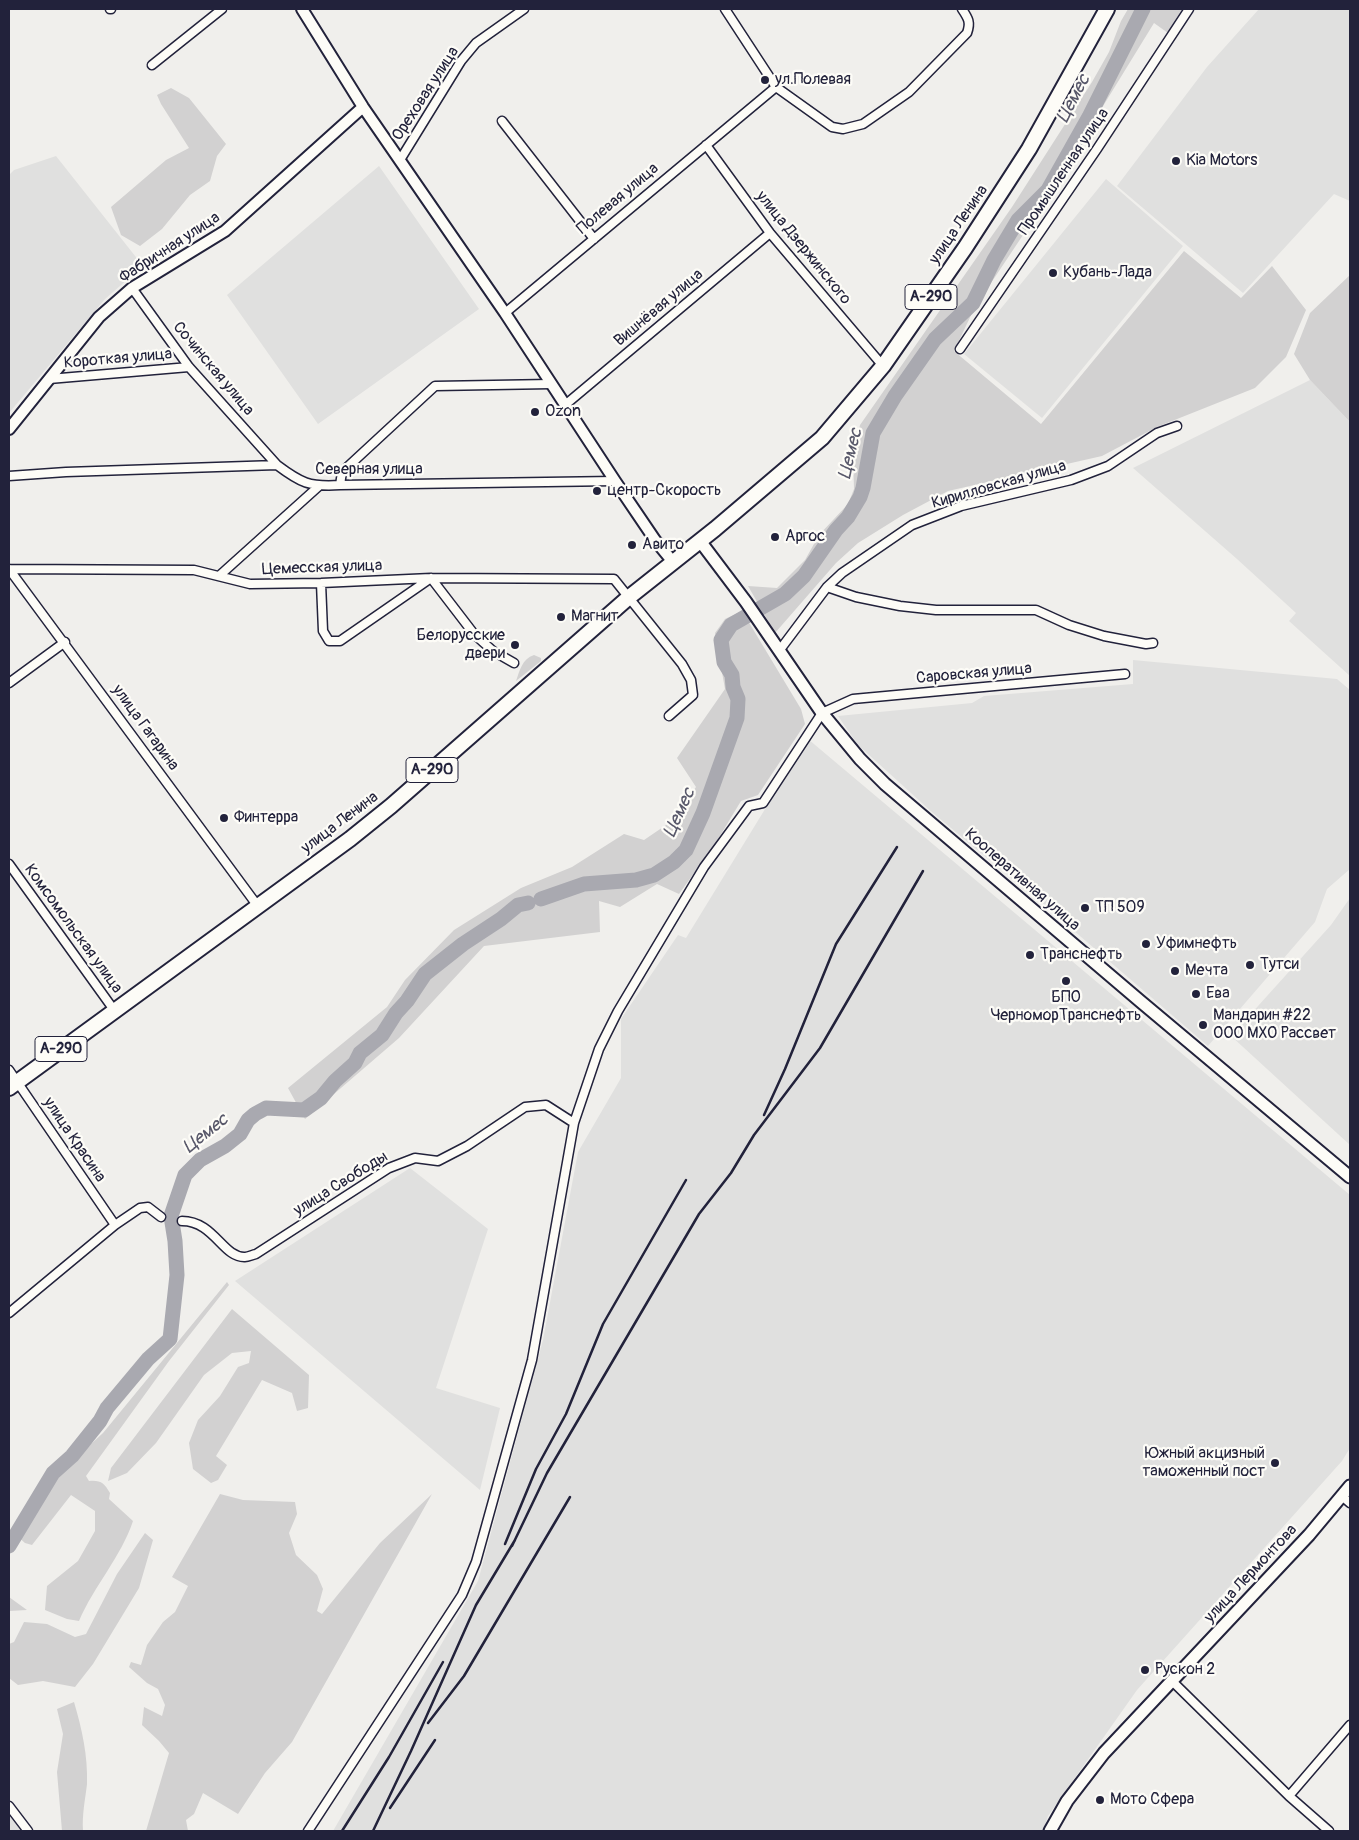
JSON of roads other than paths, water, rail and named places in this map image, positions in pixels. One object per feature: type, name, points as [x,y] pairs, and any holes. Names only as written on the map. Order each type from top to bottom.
[{"type":"highway","name":"улица Ленина","points":[[12,1079],[114,1010],[350,839],[391,806],[628,598],[700,541],[822,438],[883,366],[965,248],[1029,149],[1108,9]]},
{"type":"main road","points":[[302,9],[363,107],[505,313],[655,540],[673,562]]},
{"type":"main road","name":"Фабричная улица","points":[[9,429],[99,317],[132,288],[225,231],[363,107]]},
{"type":"main road","name":"Кооперативная улица","points":[[700,541],[860,759],[885,784],[1350,1177]]},
{"type":"main road","name":"улица Лермонтова","points":[[1052,1831],[1066,1801],[1094,1766],[1172,1680],[1346,1500],[1350,1486]]},
{"type":"street","points":[[152,65],[222,9]]},
{"type":"street","name":"Ореховая улица","points":[[400,160],[461,61],[476,43],[524,9]]},
{"type":"street","points":[[725,9],[776,87],[832,127],[843,129],[863,124],[908,92],[967,33],[970,26],[969,20],[962,9]]},
{"type":"street","name":"Промышленная улица","points":[[960,349],[1097,149],[1189,9]]},
{"type":"street","name":"Полевая улица","points":[[505,313],[776,87]]},
{"type":"street","points":[[502,121],[594,238]]},
{"type":"street","name":"улица Дзержинского","points":[[706,145],[770,233],[883,366]]},
{"type":"street","name":"Вишнёвая улица","points":[[565,405],[770,233]]},
{"type":"street","name":"Сочинская улица","points":[[132,288],[189,367],[277,465]]},
{"type":"street","name":"Короткая улица","points":[[49,379],[189,367]]},
{"type":"street","points":[[340,485],[342,472],[435,386],[551,384]]},
{"type":"street","name":"Кирилловская улица","points":[[779,651],[827,587],[850,567],[912,525],[961,506],[1071,480],[1108,466],[1157,433],[1177,426]]},
{"type":"street","points":[[9,476],[66,472],[277,465]]},
{"type":"street","name":"Северная улица","points":[[277,465],[298,481],[320,486],[615,481]]},
{"type":"street","points":[[219,576],[320,486]]},
{"type":"street","name":"Цемесская улица","points":[[9,569],[194,570],[250,584],[431,578],[614,579],[628,598]]},
{"type":"street","name":"улица Гагарина","points":[[9,569],[65,642],[257,905]]},
{"type":"street","points":[[321,583],[323,631],[329,641],[340,642],[431,578],[474,634],[493,652],[514,663]]},
{"type":"street","points":[[827,587],[856,597],[900,606],[936,610],[1036,610],[1069,625],[1104,636],[1146,644],[1153,643]]},
{"type":"street","points":[[628,598],[682,664],[691,680],[693,695],[669,716]]},
{"type":"street","points":[[9,683],[65,642]]},
{"type":"street","name":"Саровская улица","points":[[824,711],[853,699],[1125,674]]},
{"type":"street","points":[[308,1831],[462,1595],[476,1562],[532,1360],[574,1123],[599,1049],[618,1011],[704,867],[749,806],[763,803],[824,711]]},
{"type":"street","name":"Комсомольская улица","points":[[9,864],[114,1010]]},
{"type":"street","name":"улица Красина","points":[[12,1079],[115,1225]]},
{"type":"street","name":"улица Свободы","points":[[182,1221],[192,1221],[204,1226],[234,1256],[245,1257],[256,1254],[389,1168],[415,1158],[438,1160],[468,1146],[525,1107],[546,1105],[574,1123]]},
{"type":"street","points":[[9,1313],[115,1225],[140,1208],[148,1207],[161,1217]]},
{"type":"street","points":[[1172,1680],[1289,1796],[1329,1831]]},
{"type":"street","points":[[1289,1796],[1350,1725]]},
{"type":"street","points":[[9,1806],[28,1831]]},
{"type":"waterway","name":"Цемес","points":[[541,899],[584,884],[636,880],[654,875],[674,862],[686,850],[703,813],[737,718],[738,699],[733,687],[732,675],[724,662],[721,640],[731,625],[785,594],[804,576],[836,530],[848,517],[863,488],[873,433],[895,396],[935,339],[973,303],[994,260],[1018,220],[1048,190],[1089,117],[1143,9]]},
{"type":"waterway","name":"Цемес","points":[[9,1546],[53,1473],[72,1456],[100,1421],[107,1408],[148,1359],[170,1339],[177,1275],[171,1216],[185,1175],[200,1160],[225,1146],[240,1134],[248,1120],[255,1114],[266,1108],[304,1110],[321,1098],[335,1081],[355,1063],[360,1053],[382,1035],[425,974],[518,905],[528,903]]},
{"type":"railway","points":[[764,1115],[785,1069],[836,944],[897,847]]},
{"type":"railway","points":[[512,1546],[547,1473],[699,1214],[731,1173],[754,1135],[820,1048],[923,871]]},
{"type":"railway","points":[[505,1544],[536,1469],[566,1414],[603,1324],[686,1180]]},
{"type":"railway","points":[[428,1723],[464,1676],[570,1497]]},
{"type":"railway","points":[[373,1831],[476,1605],[515,1540]]},
{"type":"railway","points":[[342,1831],[389,1757],[443,1662]]},
{"type":"railway","points":[[390,1808],[435,1740]]},
{"type":"place","name":"ул.Полевая","points":[[765,80]]},
{"type":"place","name":"Kia Motors","points":[[1176,161]]},
{"type":"place","name":"Кубань-Лада","points":[[1053,273]]},
{"type":"place","name":"Ozon","points":[[535,412]]},
{"type":"place","name":"центр-Скорость","points":[[597,491]]},
{"type":"place","name":"Аргос","points":[[775,537]]},
{"type":"place","name":"Авито","points":[[632,545]]},
{"type":"place","name":"Магнит","points":[[561,617]]},
{"type":"place","name":"Белорусские двери","points":[[515,645]]},
{"type":"place","name":"Финтерра","points":[[224,818]]},
{"type":"place","name":"ТП 509","points":[[1085,908]]},
{"type":"place","name":"Уфимнефть","points":[[1146,944]]},
{"type":"place","name":"Транснефть","points":[[1030,955]]},
{"type":"place","name":"Тутси","points":[[1250,965]]},
{"type":"place","name":"Мечта","points":[[1175,971]]},
{"type":"place","name":"БПО ЧерноморТранснефть","points":[[1066,981]]},
{"type":"place","name":"Ева","points":[[1196,994]]},
{"type":"place","name":"Мандарин #22 ООО МХО Рассвет","points":[[1203,1025]]},
{"type":"place","name":"Южный акцизный таможенный пост","points":[[1275,1463]]},
{"type":"place","name":"Рускон 2","points":[[1145,1670]]},
{"type":"place","name":"Мото Сфера","points":[[1100,1800]]}]
